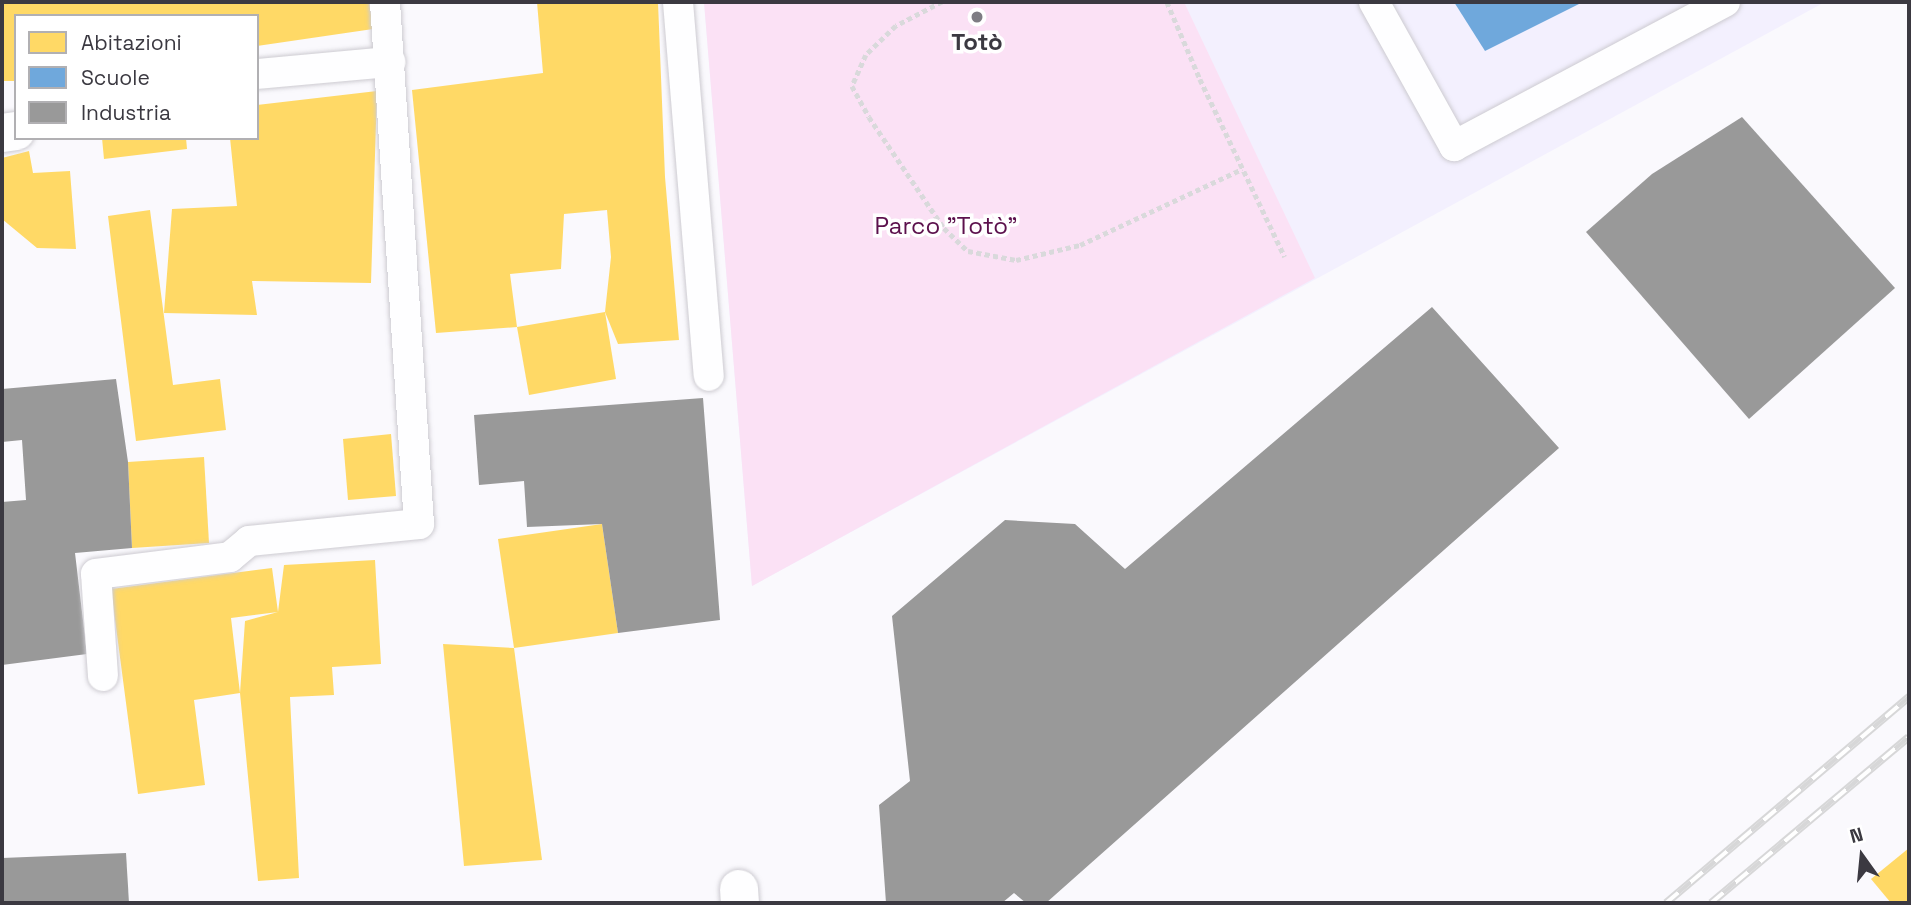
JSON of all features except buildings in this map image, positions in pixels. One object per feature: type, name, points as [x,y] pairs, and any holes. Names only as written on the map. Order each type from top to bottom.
[{"type":"lane","points":[[103,676],[96,574],[230,557],[249,541],[419,524],[386,2]]},
{"type":"lane","points":[[678,2],[709,376]]},
{"type":"lane","points":[[1374,2],[1454,146],[1725,2]]},
{"type":"lane","points":[[259,74],[390,62]]},
{"type":"path","points":[[942,2],[896,26],[866,55],[852,86],[869,117],[944,228],[968,251],[1016,260],[1080,245],[1242,169]]},
{"type":"path","points":[[1167,2],[1285,257]]},
{"type":"shaded area","name":"Parco \"Totò\"","points":[[704,2],[1825,2],[752,586]]},
{"type":"green space","name":"Parco \"Totò\"","points":[[704,2],[1184,2],[1315,278],[752,586]]},
{"type":"railway","points":[[1666,903],[1909,697]]},
{"type":"railway","points":[[1711,903],[1909,737]]},
{"type":"place","name":"Totò","points":[[977,17]]}]
